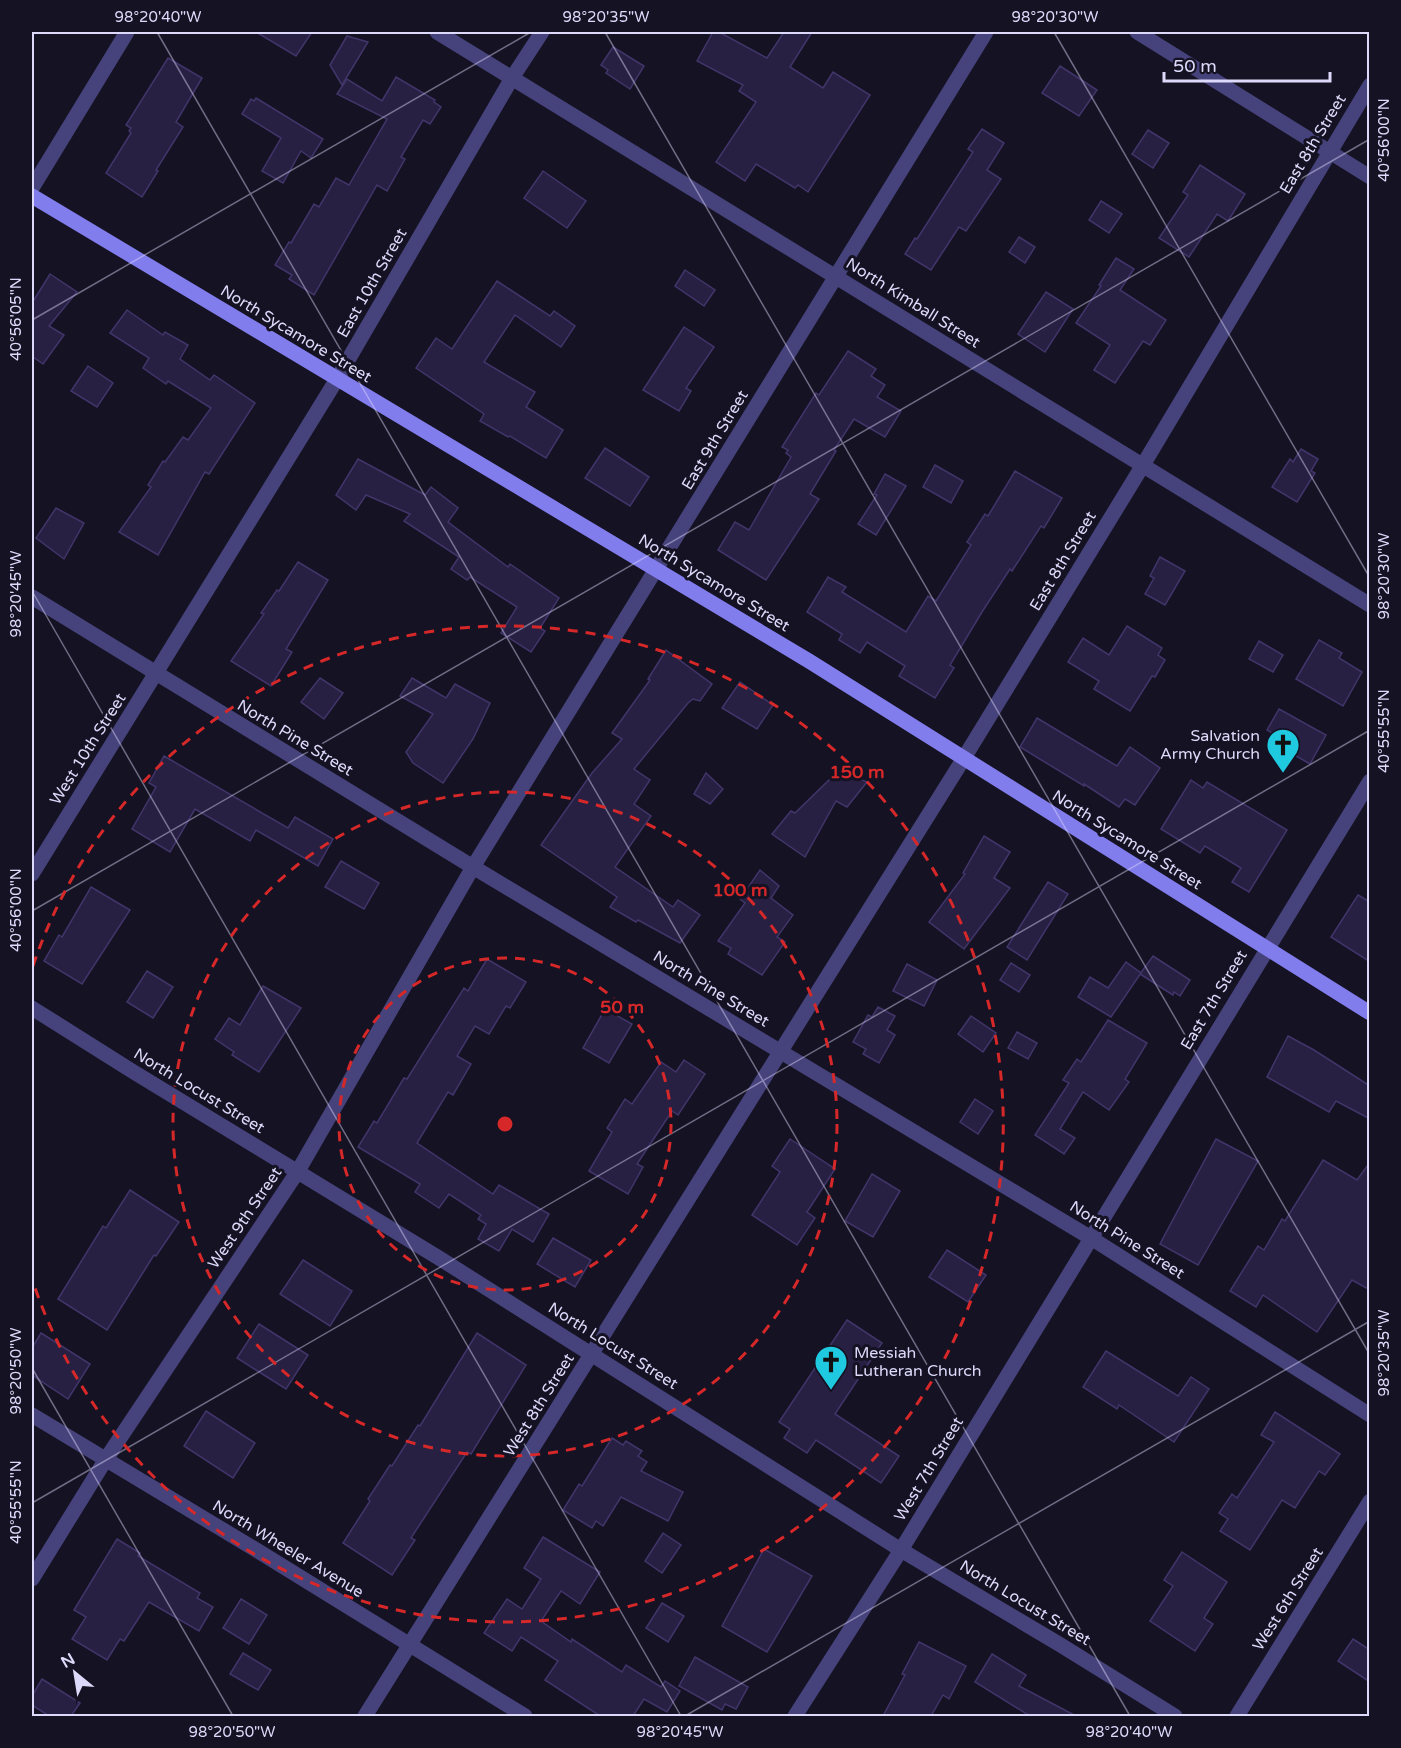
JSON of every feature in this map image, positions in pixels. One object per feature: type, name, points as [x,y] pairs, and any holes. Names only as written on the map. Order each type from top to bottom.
[{"type":"main road","name":"North Sycamore Street","points":[[32,196],[808,661],[1370,1013]]},
{"type":"street","points":[[32,188],[127,32]]},
{"type":"street","name":"North Kimball Street","points":[[437,32],[1370,605]]},
{"type":"street","name":"East 10th Street","points":[[155,673],[337,379],[512,78],[542,32]]},
{"type":"street","name":"East 9th Street","points":[[473,867],[986,32]]},
{"type":"street","points":[[1137,32],[1370,177]]},
{"type":"street","name":"East 8th Street","points":[[781,1052],[1143,465],[1370,85]]},
{"type":"street","name":"North Pine Street","points":[[32,597],[473,867],[1090,1238],[1370,1415]]},
{"type":"street","name":"West 10th Street","points":[[32,874],[155,673]]},
{"type":"street","name":"East 7th Street","points":[[1090,1238],[1370,781]]},
{"type":"street","name":"West 9th Street","points":[[32,1579],[106,1459],[298,1171],[473,867]]},
{"type":"street","name":"North Locust Street","points":[[32,1008],[592,1354],[901,1550],[1175,1716]]},
{"type":"street","name":"West 8th Street","points":[[365,1716],[781,1052]]},
{"type":"street","name":"West 7th Street","points":[[795,1716],[901,1550],[1090,1238]]},
{"type":"street","name":"North Wheeler Avenue","points":[[32,1415],[525,1716]]},
{"type":"street","name":"West 6th Street","points":[[1237,1716],[1370,1501]]},
{"type":"building","points":[[256,32],[312,32],[296,56]]},
{"type":"building","points":[[713,32],[719,32],[767,58],[784,32],[812,32],[790,67],[823,88],[833,72],[870,95],[808,192],[798,185],[795,188],[756,164],[745,181],[716,162],[756,102],[739,91],[743,85],[697,61]]},
{"type":"building","points":[[347,36],[368,42],[342,85],[330,65]]},
{"type":"building","points":[[613,47],[644,66],[630,89],[606,73],[608,70],[601,65]]},
{"type":"building","points":[[168,58],[202,78],[176,122],[183,127],[142,197],[106,173],[131,133],[129,131],[131,128],[126,125]]},
{"type":"building","points":[[1060,66],[1097,90],[1079,116],[1042,93]]},
{"type":"building","points":[[396,77],[435,100],[434,102],[441,107],[430,124],[423,120],[401,157],[405,159],[387,191],[377,185],[314,295],[289,279],[292,275],[275,265],[314,204],[319,207],[336,178],[349,185],[387,119],[337,94],[347,79],[382,101]]},
{"type":"building","points":[[256,98],[323,139],[311,158],[301,151],[283,183],[262,171],[281,138],[242,114],[251,99],[254,101]]},
{"type":"building","points":[[982,129],[1004,143],[987,170],[1001,179],[966,231],[959,227],[931,270],[905,254],[973,152],[968,149]]},
{"type":"building","points":[[1148,130],[1169,143],[1153,168],[1132,154]]},
{"type":"building","points":[[1200,165],[1245,194],[1228,221],[1217,214],[1189,257],[1159,238],[1188,195],[1183,192]]},
{"type":"building","points":[[543,171],[586,201],[567,228],[524,198]]},
{"type":"building","points":[[1101,201],[1122,214],[1109,233],[1089,220]]},
{"type":"building","points":[[1019,237],[1035,247],[1025,263],[1009,252]]},
{"type":"building","points":[[1116,258],[1134,269],[1120,290],[1166,320],[1150,345],[1143,341],[1115,383],[1094,370],[1110,345],[1076,323],[1101,286],[1099,285]]},
{"type":"building","points":[[685,270],[715,290],[704,306],[675,286]]},
{"type":"building","points":[[50,274],[77,292],[49,326],[64,335],[43,364],[32,356],[32,303]]},
{"type":"building","points":[[497,281],[550,316],[554,311],[575,326],[561,347],[515,315],[484,362],[535,392],[526,407],[563,430],[546,458],[480,421],[484,414],[416,368],[436,338],[452,349]]},
{"type":"building","points":[[1046,292],[1073,309],[1045,352],[1018,334]]},
{"type":"building","points":[[127,310],[163,335],[165,332],[188,345],[180,359],[210,380],[214,375],[255,403],[209,474],[205,472],[158,555],[119,532],[151,487],[148,485],[163,461],[165,462],[183,437],[188,440],[211,408],[168,381],[166,384],[143,368],[149,358],[110,333]]},
{"type":"building","points":[[684,327],[714,347],[686,388],[691,391],[679,411],[643,390]]},
{"type":"building","points":[[848,351],[876,369],[871,376],[885,385],[877,397],[901,411],[885,437],[854,419],[810,494],[819,499],[766,580],[718,550],[735,522],[749,530],[791,457],[786,453],[788,450],[782,447],[816,393],[819,395]]},
{"type":"building","points":[[88,366],[113,383],[97,407],[71,391]]},
{"type":"building","points":[[605,448],[649,477],[630,506],[585,478]]},
{"type":"building","points":[[1301,449],[1318,459],[1311,471],[1315,473],[1297,502],[1272,487],[1290,459],[1293,462]]},
{"type":"building","points":[[358,459],[425,495],[431,487],[458,508],[448,522],[508,567],[510,564],[559,598],[540,628],[545,631],[531,652],[501,633],[517,607],[470,577],[467,580],[451,569],[459,557],[404,521],[410,514],[366,495],[356,510],[336,495]]},
{"type":"building","points":[[935,465],[963,481],[951,503],[923,487]]},
{"type":"building","points":[[1015,471],[1062,498],[1044,528],[1041,526],[982,612],[950,665],[954,668],[935,698],[899,676],[905,666],[867,642],[860,653],[839,640],[842,634],[807,612],[828,577],[846,587],[842,592],[906,632],[928,596],[936,601],[971,545],[967,542],[985,514],[988,516]]},
{"type":"building","points":[[885,474],[906,486],[876,535],[858,524],[877,495],[874,494]]},
{"type":"building","points":[[56,508],[84,523],[64,559],[36,538]]},
{"type":"building","points":[[1160,557],[1185,571],[1165,605],[1145,594],[1154,578],[1150,576]]},
{"type":"building","points":[[298,562],[328,580],[286,649],[292,652],[271,686],[231,661],[264,614],[261,613]]},
{"type":"building","points":[[1127,626],[1162,648],[1158,655],[1165,660],[1130,711],[1094,689],[1099,681],[1068,662],[1083,638],[1109,655]]},
{"type":"building","points":[[1319,640],[1342,653],[1339,658],[1362,672],[1343,706],[1296,679]]},
{"type":"building","points":[[1259,641],[1283,655],[1273,672],[1249,659]]},
{"type":"building","points":[[666,650],[712,684],[700,701],[693,699],[688,703],[634,769],[650,780],[634,804],[651,816],[615,867],[673,907],[678,900],[700,915],[680,943],[610,907],[617,897],[541,845],[592,773],[622,739],[612,733],[650,680],[648,679]]},
{"type":"building","points":[[320,678],[343,693],[324,719],[301,702]]},
{"type":"building","points":[[412,678],[446,698],[455,684],[490,703],[473,739],[443,783],[413,763],[406,752],[433,714],[400,696]]},
{"type":"building","points":[[740,682],[773,705],[757,729],[722,708]]},
{"type":"building","points":[[1279,709],[1326,735],[1310,764],[1273,743],[1277,736],[1267,730]]},
{"type":"building","points":[[1037,718],[1117,766],[1130,747],[1160,768],[1135,805],[1125,799],[1119,807],[1020,747]]},
{"type":"building","points":[[164,756],[288,828],[295,817],[333,839],[318,866],[256,830],[250,841],[195,809],[170,852],[132,829],[156,787],[149,783]]},
{"type":"building","points":[[836,769],[867,782],[847,807],[836,801],[805,857],[772,834],[791,811],[795,813],[831,778]]},
{"type":"building","points":[[706,773],[723,789],[710,804],[694,794]]},
{"type":"building","points":[[1191,780],[1203,788],[1207,782],[1287,830],[1249,892],[1232,882],[1241,868],[1205,846],[1200,853],[1161,829]]},
{"type":"building","points":[[984,836],[1010,852],[994,878],[1010,888],[964,949],[929,922],[965,874],[963,873]]},
{"type":"building","points":[[341,861],[379,883],[364,909],[325,887]]},
{"type":"building","points":[[760,870],[779,886],[771,898],[793,915],[777,937],[785,942],[762,975],[728,954],[731,948],[718,941],[745,903],[740,899]]},
{"type":"building","points":[[1048,882],[1068,894],[1027,960],[1007,947]]},
{"type":"building","points":[[91,887],[130,910],[82,984],[44,961],[59,935],[62,937]]},
{"type":"building","points":[[1358,895],[1370,902],[1370,962],[1331,937]]},
{"type":"building","points":[[1153,956],[1190,980],[1180,996],[1174,992],[1173,995],[1140,974]]},
{"type":"building","points":[[487,959],[526,982],[510,1008],[506,1006],[489,1034],[475,1026],[457,1056],[471,1064],[453,1095],[448,1092],[417,1143],[493,1194],[499,1185],[549,1214],[533,1242],[512,1229],[499,1251],[478,1239],[486,1224],[478,1219],[481,1215],[449,1194],[439,1208],[415,1192],[420,1184],[358,1147],[374,1121],[377,1123],[404,1078],[407,1079],[464,988],[468,991]]},
{"type":"building","points":[[1126,962],[1141,973],[1111,1017],[1078,997],[1090,977],[1108,988]]},
{"type":"building","points":[[1011,963],[1030,975],[1019,992],[1000,980]]},
{"type":"building","points":[[907,964],[937,980],[924,1006],[893,991]]},
{"type":"building","points":[[147,971],[173,987],[153,1018],[127,1002]]},
{"type":"building","points":[[263,986],[301,1008],[259,1072],[232,1055],[234,1052],[215,1039],[229,1018],[240,1025]]},
{"type":"building","points":[[878,1007],[895,1016],[887,1030],[895,1035],[879,1063],[863,1054],[866,1049],[853,1042],[868,1015],[872,1017]]},
{"type":"building","points":[[605,1009],[632,1024],[609,1063],[583,1048]]},
{"type":"building","points":[[971,1016],[996,1033],[983,1052],[958,1034]]},
{"type":"building","points":[[1108,1020],[1147,1043],[1125,1079],[1129,1082],[1109,1110],[1083,1092],[1060,1129],[1075,1138],[1064,1154],[1035,1135],[1069,1083],[1063,1080],[1077,1059],[1081,1062]]},
{"type":"building","points":[[1017,1032],[1037,1043],[1028,1059],[1008,1048]]},
{"type":"building","points":[[1288,1036],[1370,1086],[1370,1119],[1336,1101],[1329,1112],[1267,1077]]},
{"type":"building","points":[[684,1060],[705,1074],[678,1115],[672,1111],[637,1164],[643,1167],[628,1194],[589,1171],[612,1132],[607,1128],[625,1099],[632,1104],[661,1062],[676,1072]]},
{"type":"building","points":[[975,1099],[993,1111],[978,1134],[960,1122]]},
{"type":"building","points":[[790,1139],[835,1169],[807,1212],[815,1218],[797,1245],[752,1215],[780,1172],[772,1166]]},
{"type":"building","points":[[1216,1139],[1258,1161],[1198,1265],[1160,1244]]},
{"type":"building","points":[[1323,1160],[1357,1180],[1370,1162],[1370,1290],[1352,1280],[1317,1332],[1263,1295],[1256,1307],[1230,1291],[1258,1246],[1264,1250],[1282,1219],[1285,1221]]},
{"type":"building","points":[[872,1174],[900,1191],[873,1237],[845,1221]]},
{"type":"building","points":[[130,1190],[179,1222],[156,1256],[154,1255],[107,1330],[58,1299],[103,1226],[106,1228]]},
{"type":"building","points":[[553,1238],[591,1260],[575,1287],[537,1264]]},
{"type":"building","points":[[947,1250],[986,1275],[968,1302],[929,1277]]},
{"type":"building","points":[[303,1260],[352,1291],[330,1326],[280,1294]]},
{"type":"building","points":[[847,1320],[882,1343],[835,1414],[899,1456],[881,1483],[816,1440],[807,1453],[784,1438],[790,1429],[779,1422]]},
{"type":"building","points":[[259,1324],[308,1355],[286,1389],[237,1358]]},
{"type":"building","points":[[41,1333],[90,1364],[68,1399],[32,1375],[32,1348]]},
{"type":"building","points":[[477,1333],[526,1365],[471,1454],[467,1452],[411,1538],[415,1540],[392,1575],[343,1543],[370,1501],[368,1499],[418,1425],[420,1426]]},
{"type":"building","points":[[1106,1351],[1178,1396],[1191,1377],[1209,1389],[1174,1442],[1119,1405],[1117,1409],[1083,1387]]},
{"type":"building","points":[[206,1411],[255,1443],[233,1478],[184,1446]]},
{"type":"building","points":[[1275,1412],[1340,1454],[1325,1475],[1319,1471],[1295,1508],[1282,1500],[1250,1550],[1220,1531],[1228,1519],[1219,1513],[1232,1494],[1237,1498],[1274,1442],[1261,1435]]},
{"type":"building","points":[[612,1438],[623,1445],[626,1441],[642,1451],[638,1456],[647,1462],[641,1471],[683,1492],[668,1521],[621,1497],[603,1526],[596,1521],[592,1528],[563,1510],[579,1484],[582,1486]]},
{"type":"building","points":[[663,1533],[681,1545],[662,1573],[645,1561]]},
{"type":"building","points":[[543,1537],[600,1572],[580,1604],[561,1591],[541,1621],[622,1672],[626,1665],[661,1687],[665,1681],[680,1691],[667,1712],[644,1699],[633,1716],[600,1716],[545,1680],[558,1661],[521,1637],[512,1651],[484,1633],[507,1599],[522,1609],[541,1579],[524,1568]]},
{"type":"building","points":[[117,1539],[140,1553],[138,1556],[200,1593],[197,1598],[213,1607],[199,1631],[149,1602],[124,1641],[120,1639],[107,1660],[72,1639],[86,1617],[74,1610]]},
{"type":"building","points":[[764,1549],[812,1576],[767,1652],[722,1626]]},
{"type":"building","points":[[1182,1552],[1227,1582],[1204,1618],[1213,1624],[1195,1651],[1150,1621],[1173,1586],[1164,1580]]},
{"type":"building","points":[[241,1599],[267,1615],[249,1644],[223,1628]]},
{"type":"building","points":[[662,1603],[684,1616],[668,1642],[646,1628]]},
{"type":"building","points":[[1353,1639],[1370,1650],[1370,1682],[1338,1661]]},
{"type":"building","points":[[919,1642],[966,1666],[949,1699],[943,1695],[931,1716],[883,1716],[905,1675],[902,1674]]},
{"type":"building","points":[[243,1653],[271,1670],[258,1690],[230,1674]]},
{"type":"building","points":[[992,1654],[1026,1675],[1019,1686],[1076,1716],[1030,1716],[975,1682]]},
{"type":"building","points":[[695,1657],[748,1687],[736,1709],[725,1704],[722,1710],[679,1686]]},
{"type":"building","points":[[42,1679],[80,1703],[71,1716],[49,1716],[32,1705],[32,1696]]},
{"type":"place","name":"Salvation Army Church","points":[[1283,774]]},
{"type":"place","name":"Messiah Lutheran Church","points":[[831,1391]]}]
